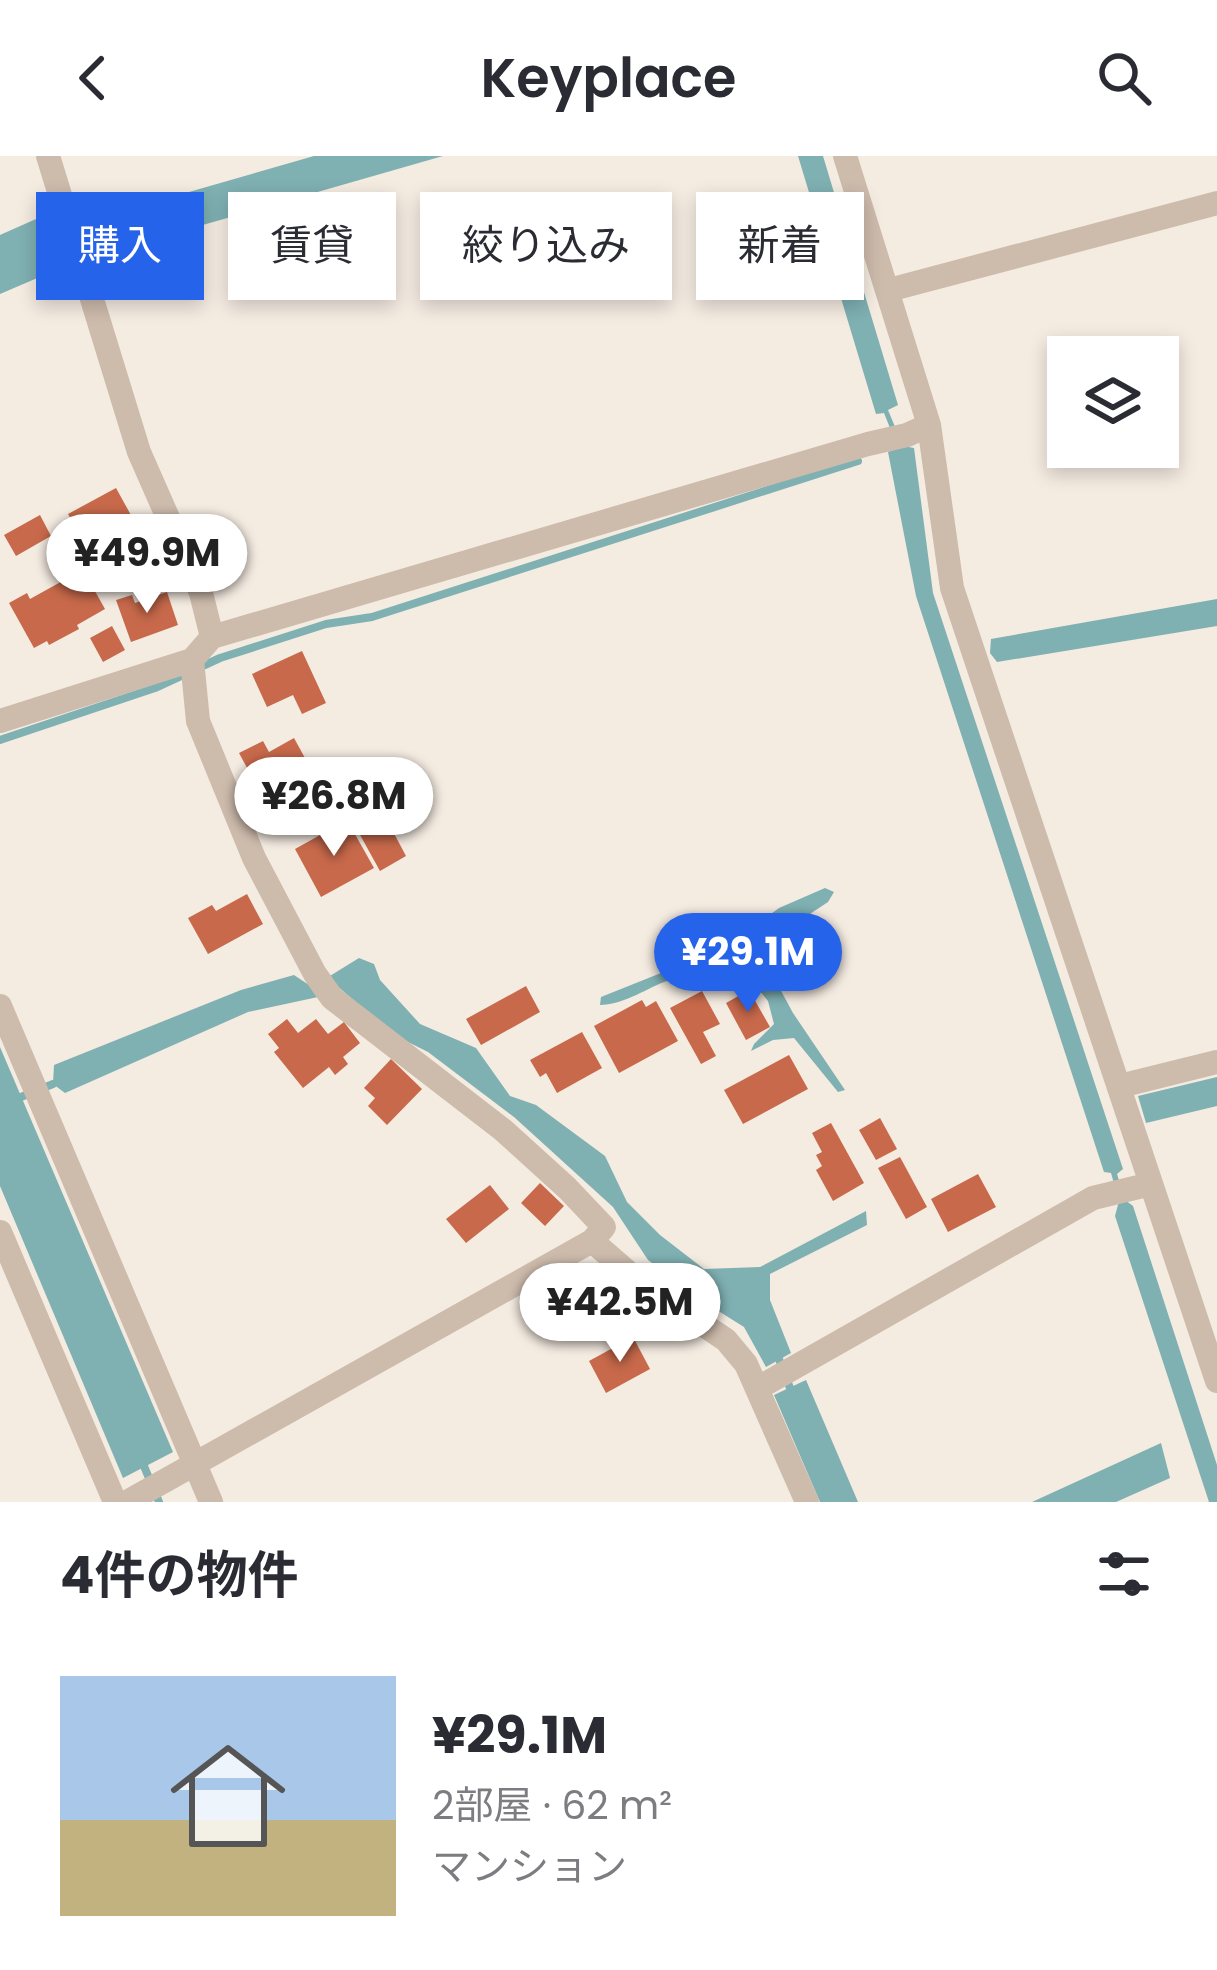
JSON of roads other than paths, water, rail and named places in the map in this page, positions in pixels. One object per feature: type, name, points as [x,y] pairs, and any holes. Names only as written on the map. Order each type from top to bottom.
[{"type":"street","points":[[47,156],[139,452],[201,593],[212,638]]},
{"type":"street","points":[[845,156],[889,290],[952,588],[1120,1086],[1142,1185],[1217,1381]]},
{"type":"street","points":[[889,290],[1217,203]]},
{"type":"street","points":[[128,1502],[592,1241],[604,1227],[503,1130],[332,998],[315,974],[254,858],[198,721],[192,671],[212,638],[918,430]]},
{"type":"street","points":[[0,721],[192,671]]},
{"type":"street","points":[[0,1006],[212,1502]]},
{"type":"street","points":[[1120,1086],[1217,1063]]},
{"type":"street","points":[[775,1378],[1093,1198],[1142,1185]]},
{"type":"street","points":[[0,1232],[115,1502]]},
{"type":"street","points":[[592,1241],[637,1280],[726,1340],[746,1364],[775,1378],[807,1502]]},
{"type":"water","points":[[314,156],[443,156],[318,192],[228,192],[228,218],[204,225],[204,192],[189,192]]},
{"type":"water","points":[[798,156],[823,156],[834,192],[809,192]]},
{"type":"water","points":[[36,219],[36,279],[0,294],[0,235]]},
{"type":"water","points":[[864,292],[898,405],[888,410],[903,446],[914,448],[933,593],[1123,1169],[1117,1174],[1125,1200],[1133,1206],[1217,1465],[1217,1502],[1209,1502],[1115,1216],[1119,1201],[1111,1173],[1104,1172],[916,596],[888,452],[898,448],[884,413],[876,414],[842,300],[864,300]]},
{"type":"water","points":[[1217,599],[1217,626],[997,662],[990,653],[991,639]]},
{"type":"water","points":[[825,888],[834,892],[828,902],[766,943],[766,963],[845,1090],[838,1092],[794,1038],[773,1040],[751,1051],[774,1024],[768,1001],[740,966],[692,973],[600,1005],[601,997],[726,947],[779,908]]},
{"type":"water","points":[[359,958],[374,964],[380,980],[420,1024],[476,1048],[510,1096],[536,1105],[605,1156],[627,1202],[704,1269],[760,1267],[866,1211],[867,1225],[770,1274],[770,1300],[791,1353],[766,1367],[744,1327],[648,1260],[613,1207],[514,1117],[428,1052],[394,1035],[336,985],[318,997],[248,1012],[65,1093],[53,1084],[54,1065],[241,990],[294,975],[312,987]]},
{"type":"water","points":[[0,1047],[173,1452],[123,1478],[0,1186]]},
{"type":"water","points":[[1217,1077],[1217,1106],[1146,1123],[1138,1096]]},
{"type":"water","points":[[806,1380],[858,1502],[820,1502],[774,1395]]},
{"type":"water","points":[[1161,1443],[1170,1478],[1116,1502],[1032,1502]]},
{"type":"waterway","points":[[0,740],[155,688],[220,658],[326,624],[372,617],[858,461]]},
{"type":"waterway","points":[[21,1097],[53,1084]]},
{"type":"waterway","points":[[779,1359],[790,1388]]},
{"type":"waterway","points":[[141,1459],[159,1502]]}]
